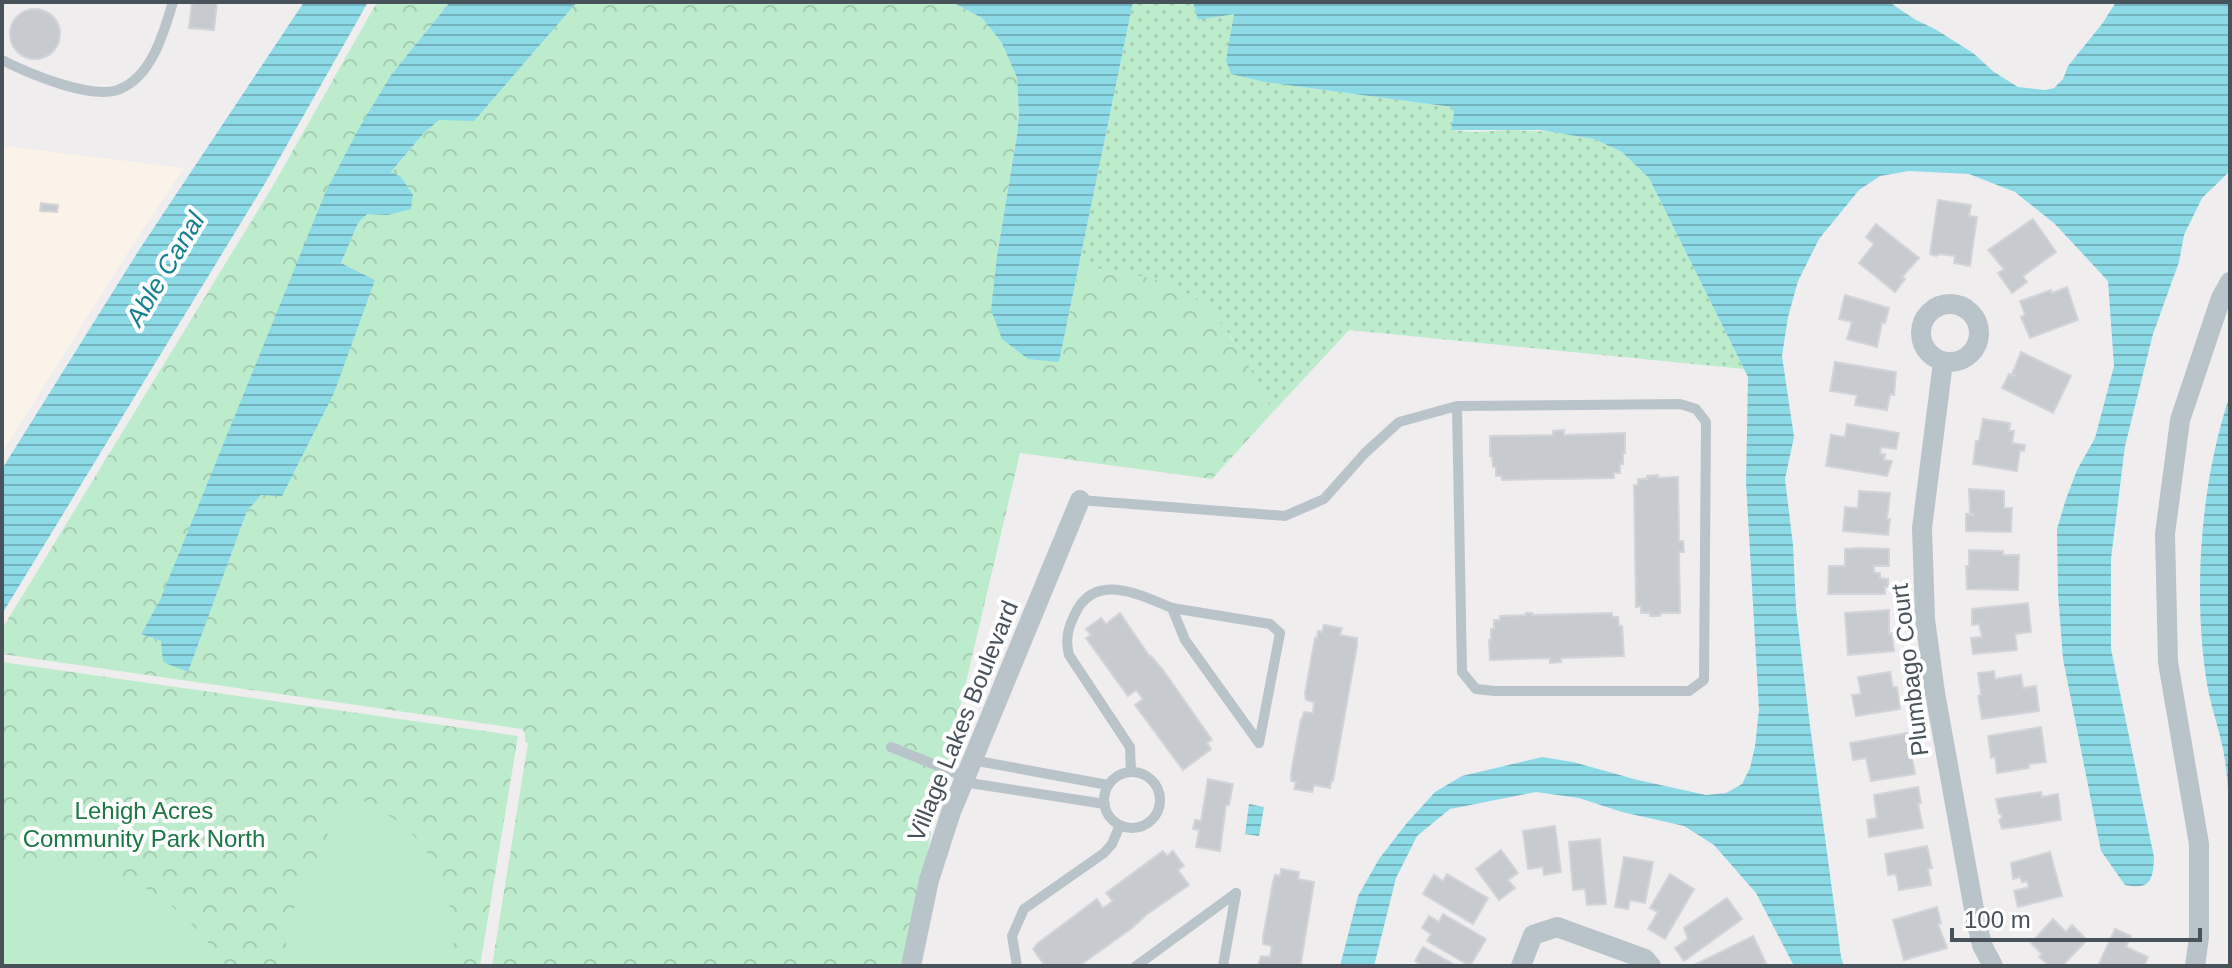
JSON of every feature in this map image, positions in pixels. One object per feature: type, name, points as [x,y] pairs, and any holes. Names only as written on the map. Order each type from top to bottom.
[{"type":"street","points":[[2195,966],[2199,937],[2199,844],[2168,662],[2165,534],[2180,420],[2221,298],[2230,282]]},
{"type":"street","name":"Plumbago Court","points":[[1943,362],[1922,528],[1925,619],[1935,693],[1975,915],[1982,945],[1993,966]]},
{"type":"street","name":"Village Lakes Boulevard","points":[[911,966],[929,880],[951,812],[1080,500]]},
{"type":"street","points":[[1521,966],[1533,935],[1557,927],[1645,959],[1651,966]]},
{"type":"lane","points":[[2,60],[24,71],[73,87],[117,91],[133,82],[149,62],[163,34],[173,2]]},
{"type":"lane","points":[[1080,500],[1285,516],[1324,499],[1365,453],[1399,422],[1457,406],[1680,404],[1696,409],[1706,422],[1704,680],[1689,691],[1476,689],[1462,672],[1457,406]]},
{"type":"lane","points":[[1131,772],[1130,747],[1069,655],[1066,642],[1070,624],[1081,603],[1099,590],[1137,593],[1172,608],[1270,624],[1280,633],[1259,743],[1185,640],[1172,608]]},
{"type":"lane","points":[[891,747],[967,773],[1105,804]]},
{"type":"lane","points":[[1131,772],[1148,777],[1159,791],[1160,800],[1153,817],[1138,827],[1120,825],[1113,820],[1105,804],[1108,785],[1114,778],[1131,772]]},
{"type":"lane","points":[[967,773],[1108,785]]},
{"type":"lane","points":[[1017,966],[1012,936],[1024,909],[1104,853],[1112,844],[1120,825]]},
{"type":"lane","points":[[1136,966],[1236,893],[1223,966]]},
{"type":"shaded area","points":[[2,146],[184,168],[2,453]]},
{"type":"green space","points":[[377,2],[450,2],[391,75],[160,600],[141,634],[161,641],[188,671],[247,511],[261,495],[375,280],[341,263],[358,223],[367,214],[388,215],[401,177],[391,173],[424,133],[439,120],[474,120],[577,2],[952,2],[982,18],[1002,43],[1017,78],[1017,135],[997,255],[1059,362],[1079,265],[1154,279],[1184,291],[1217,319],[1253,374],[1273,412],[1212,479],[1020,453],[931,831],[910,966],[492,966],[528,743],[522,729],[2,654],[2,629],[274,184]]},
{"type":"green space","points":[[1133,2],[1193,2],[1198,20],[1234,13],[1265,82],[1453,107],[1451,130],[1555,132],[1594,139],[1622,152],[1649,178],[1744,369],[1349,330],[1273,412],[1231,336],[1166,283],[1079,265]]},
{"type":"green space","name":"Lehigh Acres Community Park North","points":[[2,662],[518,736],[480,966],[2,966]]},
{"type":"green space","points":[[347,792],[406,828],[430,857],[451,910],[452,966],[309,966],[290,957],[283,933]]},
{"type":"green space","points":[[28,861],[90,867],[117,874],[141,886],[186,918],[226,965],[2,966],[2,866]]},
{"type":"water","name":"Able Canal","points":[[304,2],[368,2],[267,180],[2,614],[2,469],[139,250]]},
{"type":"water","points":[[450,2],[577,2],[474,121],[439,120],[391,172],[401,177],[413,195],[411,209],[388,215],[367,214],[358,223],[341,263],[375,280],[334,393],[282,496],[261,495],[247,511],[188,672],[163,662],[161,641],[141,634],[160,600],[326,191],[391,75]]},
{"type":"water","points":[[952,2],[1133,2],[1059,362],[1028,359],[1002,339],[991,310],[1017,135],[1017,78],[1002,43],[982,18]]},
{"type":"water","points":[[1193,2],[1889,2],[1973,53],[1994,72],[2018,87],[2045,90],[2054,88],[2063,79],[2068,66],[2116,2],[2230,2],[2230,171],[2202,198],[2184,235],[2179,262],[2153,334],[2125,446],[2111,559],[2111,649],[2154,857],[2149,882],[2140,886],[2125,885],[2101,851],[2063,659],[2058,593],[2057,529],[2077,470],[2095,438],[2114,366],[2108,281],[2055,224],[2015,192],[1969,174],[1909,171],[1880,176],[1859,190],[1819,239],[1798,281],[1782,356],[1794,437],[1785,479],[1796,608],[1844,966],[1794,966],[1756,893],[1714,845],[1684,826],[1622,812],[1579,798],[1536,792],[1450,809],[1417,836],[1396,878],[1374,966],[1340,966],[1358,896],[1379,859],[1435,792],[1462,776],[1542,757],[1706,795],[1726,793],[1742,784],[1750,768],[1759,710],[1746,482],[1748,377],[1649,178],[1622,152],[1594,139],[1540,130],[1451,130],[1452,107],[1265,82],[1231,74],[1226,60],[1234,14],[1198,20]]},
{"type":"water","points":[[2230,395],[2230,809],[2224,756],[2203,655],[2200,579],[2212,465]]},
{"type":"water","points":[[1249,804],[1264,807],[1259,836],[1245,834]]},
{"type":"building","points":[[192,2],[217,2],[214,30],[189,28]]},
{"type":"building","points":[[35,9],[53,16],[60,34],[53,52],[35,59],[17,52],[10,34],[17,16]]},
{"type":"building","points":[[1938,200],[1971,205],[1969,216],[1977,217],[1970,266],[1954,263],[1955,256],[1930,254]]},
{"type":"building","points":[[41,203],[58,205],[57,212],[40,211]]},
{"type":"building","points":[[2033,219],[2056,252],[2023,276],[2027,282],[2012,293],[1998,273],[2004,269],[1988,250]]},
{"type":"building","points":[[1876,224],[1919,258],[1902,277],[1905,279],[1895,292],[1859,263],[1874,244],[1866,237]]},
{"type":"building","points":[[2067,287],[2078,320],[2030,338],[2021,317],[2025,315],[2020,301]]},
{"type":"building","points":[[1845,295],[1889,308],[1885,323],[1882,322],[1877,347],[1847,339],[1852,322],[1839,319]]},
{"type":"building","points":[[2021,352],[2071,376],[2053,413],[2002,388],[2009,374],[2016,376],[2012,374]]},
{"type":"building","points":[[1835,362],[1896,372],[1894,395],[1890,394],[1887,410],[1855,405],[1857,395],[1830,391]]},
{"type":"building","points":[[1983,419],[2010,423],[2009,431],[2014,431],[2012,443],[2025,445],[2024,451],[2020,450],[2017,471],[1973,464]]},
{"type":"building","points":[[1847,424],[1899,433],[1896,449],[1881,447],[1880,454],[1885,454],[1884,460],[1892,461],[1887,476],[1826,466],[1831,435],[1845,437]]},
{"type":"building","points":[[1564,430],[1564,435],[1625,433],[1625,453],[1620,473],[1614,473],[1614,478],[1502,480],[1502,476],[1496,476],[1496,467],[1493,467],[1490,456],[1490,436],[1553,435],[1553,431]]},
{"type":"building","points":[[1658,475],[1658,478],[1678,477],[1679,541],[1683,541],[1684,552],[1679,552],[1680,613],[1650,616],[1650,613],[1641,613],[1641,606],[1636,607],[1634,485],[1638,485],[1638,479]]},
{"type":"building","points":[[1969,489],[2004,491],[2004,508],[2012,508],[2011,532],[1966,531],[1966,514],[1974,515],[1970,513]]},
{"type":"building","points":[[1859,491],[1890,493],[1888,535],[1843,531],[1845,507],[1858,508]]},
{"type":"building","points":[[1845,549],[1889,549],[1889,566],[1874,566],[1874,573],[1888,579],[1885,594],[1828,594],[1829,566],[1845,566]]},
{"type":"building","points":[[1969,550],[2019,555],[2018,590],[1967,589]]},
{"type":"building","points":[[2028,603],[2031,632],[2015,634],[2017,650],[1973,654],[1971,638],[1982,637],[1979,624],[1972,625],[1972,609]]},
{"type":"building","points":[[1889,610],[1889,634],[1892,633],[1894,651],[1848,655],[1845,613]]},
{"type":"building","points":[[1120,613],[1212,740],[1207,743],[1211,749],[1183,770],[1135,705],[1143,699],[1136,690],[1128,696],[1086,638],[1091,635],[1086,629],[1101,618],[1106,624]]},
{"type":"building","points":[[1612,613],[1612,617],[1618,617],[1619,626],[1622,626],[1624,656],[1561,658],[1561,662],[1550,663],[1550,658],[1490,660],[1489,640],[1494,620],[1500,620],[1500,616]]},
{"type":"building","points":[[1324,625],[1342,628],[1340,635],[1357,638],[1357,646],[1333,781],[1330,788],[1314,785],[1312,792],[1294,789],[1296,782],[1291,781],[1291,773],[1301,719],[1304,712],[1313,713],[1314,702],[1306,700],[1305,693],[1315,638]]},
{"type":"building","points":[[1994,671],[1995,679],[2021,675],[2023,688],[2036,686],[2039,711],[1982,719],[1978,673]]},
{"type":"building","points":[[1890,672],[1893,687],[1897,687],[1900,709],[1856,716],[1852,695],[1861,694],[1858,677]]},
{"type":"building","points":[[2041,727],[2046,762],[1997,773],[1988,736]]},
{"type":"building","points":[[1907,733],[1915,774],[1871,781],[1866,758],[1853,760],[1850,743]]},
{"type":"building","points":[[1208,779],[1233,784],[1229,805],[1226,805],[1220,851],[1196,847],[1199,830],[1193,829],[1195,820],[1201,821]]},
{"type":"building","points":[[1918,787],[1923,828],[1869,837],[1867,820],[1877,818],[1874,795]]},
{"type":"building","points":[[2041,792],[2042,797],[2058,794],[2061,820],[2002,829],[1996,799]]},
{"type":"building","points":[[1555,826],[1561,872],[1544,875],[1543,867],[1528,869],[1523,831]]},
{"type":"building","points":[[1600,839],[1606,904],[1587,905],[1585,889],[1573,890],[1569,842]]},
{"type":"building","points":[[1927,846],[1932,868],[1928,869],[1931,885],[1899,890],[1896,874],[1888,875],[1885,854]]},
{"type":"building","points":[[1501,850],[1518,873],[1508,880],[1515,888],[1499,900],[1476,869]]},
{"type":"building","points":[[1163,851],[1167,856],[1173,851],[1184,866],[1178,870],[1189,885],[1079,966],[1045,966],[1033,949],[1038,943],[1097,899],[1103,908],[1113,901],[1106,893]]},
{"type":"building","points":[[2050,852],[2062,896],[2018,907],[2014,891],[2029,887],[2027,881],[2022,882],[2020,877],[2013,879],[2011,863]]},
{"type":"building","points":[[1624,857],[1653,862],[1645,903],[1630,900],[1628,909],[1615,907]]},
{"type":"building","points":[[1281,869],[1299,872],[1298,879],[1314,882],[1301,963],[1299,966],[1258,966],[1261,956],[1270,957],[1272,946],[1263,944],[1263,937],[1273,882],[1275,875],[1280,876]]},
{"type":"building","points":[[1447,874],[1488,898],[1473,924],[1423,894],[1434,875],[1443,881]]},
{"type":"building","points":[[1670,874],[1694,889],[1665,939],[1648,929],[1658,912],[1650,908]]},
{"type":"building","points":[[1727,898],[1742,919],[1684,961],[1675,948],[1688,939],[1684,928]]},
{"type":"building","points":[[1937,907],[1941,923],[1938,924],[1947,948],[1904,960],[1893,920]]},
{"type":"building","points":[[1443,914],[1486,939],[1470,966],[1427,941],[1431,934],[1422,928],[1429,916],[1439,922]]},
{"type":"building","points":[[2053,919],[2066,932],[2072,925],[2087,940],[2062,966],[2050,966],[2039,957],[2042,954],[2031,943]]},
{"type":"building","points":[[2115,929],[2131,936],[2126,947],[2148,957],[2144,966],[2098,966]]},
{"type":"building","points":[[1753,936],[1766,963],[1760,966],[1694,965]]},
{"type":"building","points":[[1423,947],[1457,966],[1423,966],[1415,961]]}]
